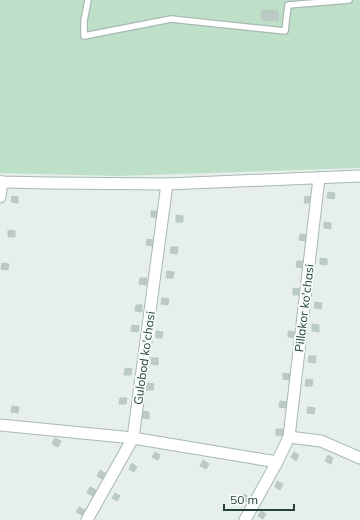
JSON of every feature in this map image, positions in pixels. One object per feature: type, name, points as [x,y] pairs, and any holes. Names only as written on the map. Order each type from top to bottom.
[{"type":"street","points":[[0,196],[1,181],[167,184],[360,176]]},
{"type":"street","name":"Pillakor ko'chasi","points":[[277,462],[289,437],[319,178]]},
{"type":"street","name":"Gulobod ko'chasi","points":[[87,520],[134,438],[167,184]]},
{"type":"street","points":[[0,425],[134,438],[277,462],[244,520]]},
{"type":"street","points":[[289,437],[321,441],[360,458]]},
{"type":"lane","points":[[88,0],[84,21],[84,36],[171,19],[285,31],[288,5],[349,0]]},
{"type":"green space","points":[[0,0],[360,0],[360,168],[117,176],[0,173]]},
{"type":"building","points":[[262,10],[278,11],[278,21],[261,20]]},
{"type":"building","points":[[328,192],[335,193],[334,199],[327,198]]},
{"type":"building","points":[[12,196],[18,197],[18,203],[11,202]]},
{"type":"building","points":[[305,196],[312,197],[311,203],[304,203]]},
{"type":"building","points":[[151,211],[159,211],[158,218],[151,217]]},
{"type":"building","points":[[176,215],[183,216],[183,222],[176,222]]},
{"type":"building","points":[[324,222],[331,223],[331,229],[324,228]]},
{"type":"building","points":[[8,230],[15,231],[15,237],[8,237]]},
{"type":"building","points":[[300,234],[307,235],[306,241],[299,240]]},
{"type":"building","points":[[147,239],[154,240],[153,246],[146,245]]},
{"type":"building","points":[[171,247],[178,247],[177,254],[170,253]]},
{"type":"building","points":[[320,258],[327,259],[327,265],[320,264]]},
{"type":"building","points":[[297,261],[304,261],[303,268],[296,267]]},
{"type":"building","points":[[2,263],[9,264],[8,270],[1,269]]},
{"type":"building","points":[[167,271],[174,272],[173,278],[166,278]]},
{"type":"building","points":[[140,278],[147,278],[146,285],[139,284]]},
{"type":"building","points":[[293,288],[300,289],[300,295],[293,295]]},
{"type":"building","points":[[162,298],[169,299],[168,305],[161,304]]},
{"type":"building","points":[[315,302],[322,303],[321,309],[314,308]]},
{"type":"building","points":[[136,305],[142,305],[142,312],[135,311]]},
{"type":"building","points":[[312,324],[319,325],[319,332],[312,331]]},
{"type":"building","points":[[132,325],[139,326],[138,332],[131,331]]},
{"type":"building","points":[[156,331],[163,332],[162,338],[156,338]]},
{"type":"building","points":[[288,331],[295,332],[295,338],[288,337]]},
{"type":"building","points":[[309,356],[316,356],[315,363],[308,362]]},
{"type":"building","points":[[151,358],[158,358],[158,365],[151,364]]},
{"type":"building","points":[[125,368],[132,369],[131,375],[124,375]]},
{"type":"building","points":[[283,373],[290,374],[289,380],[283,379]]},
{"type":"building","points":[[306,379],[313,380],[312,386],[305,386]]},
{"type":"building","points":[[147,383],[154,384],[153,390],[146,390]]},
{"type":"building","points":[[120,398],[127,398],[126,404],[119,404]]},
{"type":"building","points":[[280,401],[287,402],[286,408],[279,407]]},
{"type":"building","points":[[12,406],[19,407],[18,413],[11,412]]},
{"type":"building","points":[[308,407],[315,408],[314,414],[307,413]]},
{"type":"building","points":[[142,411],[149,412],[149,419],[142,418]]},
{"type":"building","points":[[276,429],[283,429],[283,436],[276,435]]},
{"type":"building","points":[[55,438],[61,441],[58,447],[52,444]]},
{"type":"building","points":[[155,452],[160,455],[158,460],[152,457]]},
{"type":"building","points":[[294,452],[299,455],[296,461],[291,457]]},
{"type":"building","points":[[328,455],[333,458],[331,464],[325,461]]},
{"type":"building","points":[[203,460],[209,464],[206,469],[200,466]]},
{"type":"building","points":[[132,463],[137,467],[134,472],[129,469]]},
{"type":"building","points":[[100,470],[105,473],[102,479],[97,476]]},
{"type":"building","points":[[277,481],[283,484],[280,490],[275,487]]},
{"type":"building","points":[[90,487],[96,490],[93,496],[87,493]]},
{"type":"building","points":[[115,493],[120,496],[117,501],[112,498]]},
{"type":"building","points":[[244,494],[249,497],[246,502],[241,499]]},
{"type":"building","points":[[79,507],[85,510],[82,515],[76,512]]},
{"type":"building","points":[[261,511],[266,514],[263,519],[258,516]]}]
